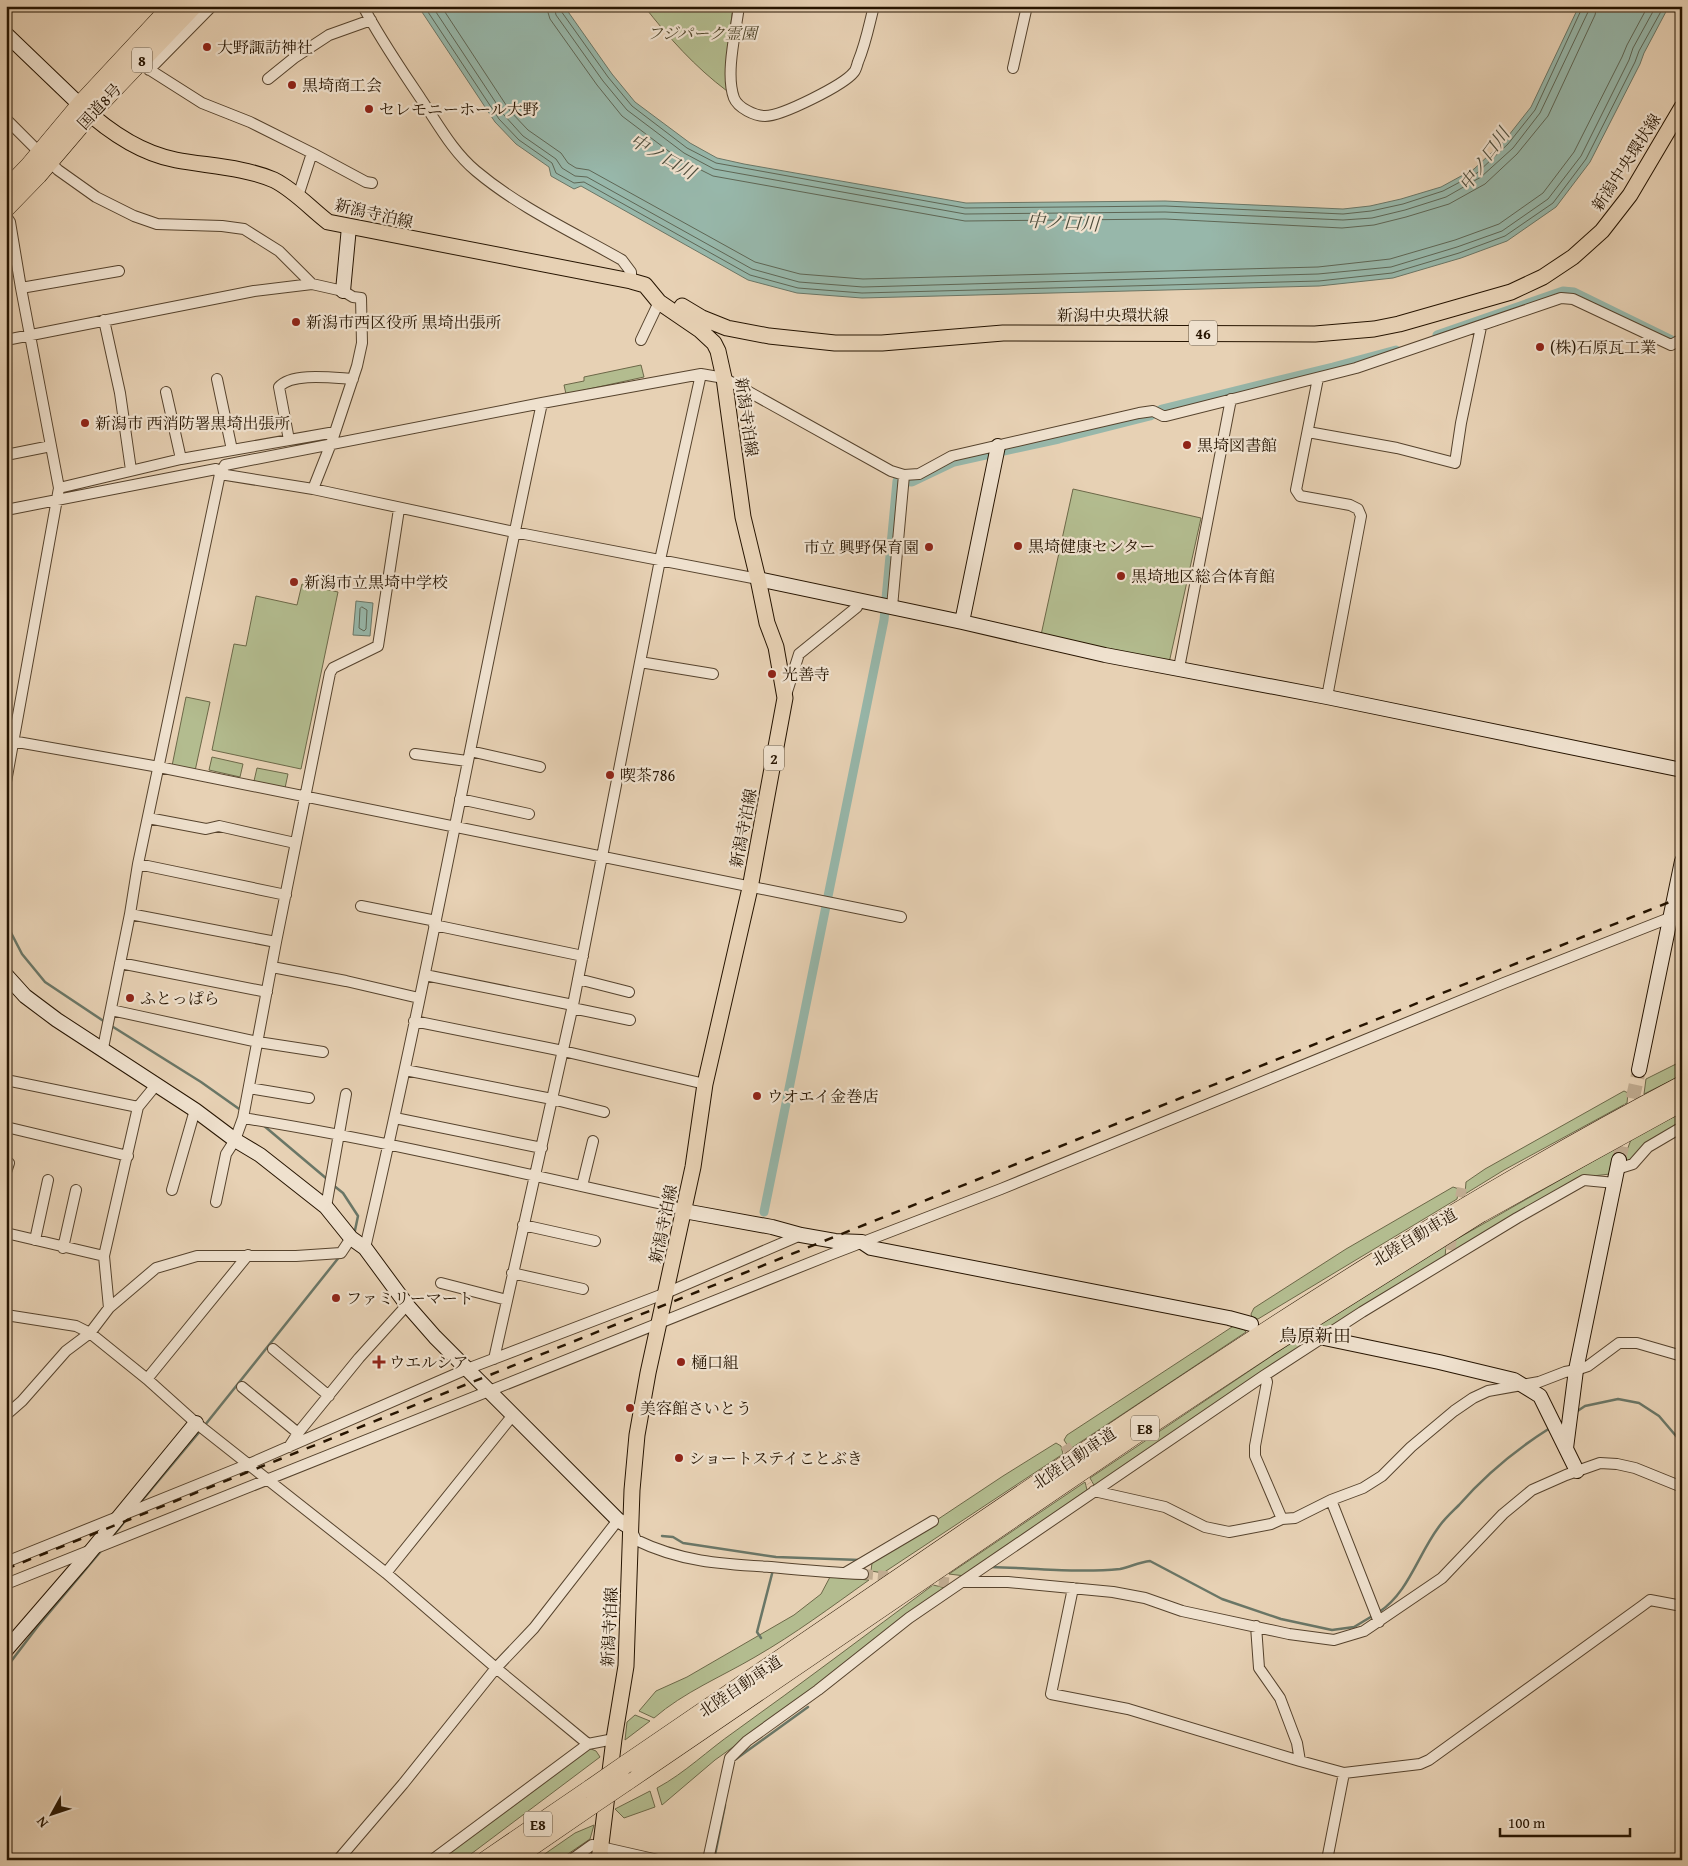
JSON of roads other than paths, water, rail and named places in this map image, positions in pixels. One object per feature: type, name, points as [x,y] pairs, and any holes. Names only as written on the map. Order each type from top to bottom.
[{"type":"highway","name":"国道8号","points":[[6,208],[45,157],[172,6]]},
{"type":"highway","name":"国道8号","points":[[85,110],[144,67],[193,6]]},
{"type":"highway","name":"国道8号","points":[[6,190],[45,157]]},
{"type":"highway","name":"北陸自動車道","points":[[512,1860],[591,1797],[626,1764],[968,1530],[1269,1328],[1473,1202],[1682,1085]]},
{"type":"highway","name":"北陸自動車道","points":[[486,1860],[591,1797],[626,1782],[1127,1440],[1283,1337],[1481,1213],[1682,1102]]},
{"type":"main road","name":"新潟中央環状線","points":[[638,283],[667,296],[692,313],[727,328],[769,336],[835,343],[882,343],[1003,333],[1315,334],[1374,329],[1438,314],[1504,294],[1526,285],[1559,267],[1588,244],[1615,215],[1637,184],[1682,107]]},
{"type":"main road","name":"新潟寺泊線","points":[[85,110],[128,143],[154,154],[175,160],[255,173],[275,181],[294,193],[328,222],[638,283],[659,302],[700,330],[714,343],[724,378],[742,516],[767,623],[776,647],[785,698],[750,888],[705,1084],[693,1167],[637,1435],[632,1490],[624,1524],[626,1666],[614,1739],[600,1854]]},
{"type":"street","points":[[212,6],[144,67],[202,103],[250,122],[312,152],[366,182],[372,183]]},
{"type":"street","points":[[363,6],[434,119],[465,160],[495,186],[537,213],[622,260],[638,283]]},
{"type":"street","points":[[739,6],[731,67],[732,93],[734,100],[741,107],[753,114],[765,116],[791,109],[838,85],[854,72],[866,44],[874,6]]},
{"type":"street","points":[[1013,68],[1027,6]]},
{"type":"street","points":[[268,79],[294,58],[329,35],[371,20]]},
{"type":"street","points":[[6,34],[85,110]]},
{"type":"street","points":[[6,119],[58,170],[96,197],[134,216],[157,224],[222,226],[244,229],[279,251],[312,284]]},
{"type":"street","points":[[294,193],[300,190],[312,152]]},
{"type":"street","points":[[6,216],[10,222],[59,488],[10,741],[6,782]]},
{"type":"street","points":[[343,291],[349,227]]},
{"type":"street","points":[[21,288],[119,271]]},
{"type":"street","points":[[6,340],[254,291],[312,284],[343,291],[353,297],[361,298],[362,343],[353,379],[313,489]]},
{"type":"street","points":[[103,1048],[138,864],[220,474],[225,465],[701,374],[724,378],[891,471],[904,475],[919,474],[952,456],[1139,413],[1152,411],[1162,416],[1356,368],[1481,327],[1561,298],[1573,300],[1671,344],[1682,339]]},
{"type":"street","points":[[641,340],[659,302]]},
{"type":"street","points":[[104,320],[120,393],[132,470]]},
{"type":"street","points":[[1308,432],[1397,448],[1455,463],[1461,423],[1481,327]]},
{"type":"street","points":[[494,1359],[573,1006],[660,560],[701,374]]},
{"type":"street","points":[[289,440],[279,387],[283,383],[311,376],[353,379]]},
{"type":"street","points":[[1318,378],[1296,490],[1300,496],[1350,505],[1358,509],[1361,516],[1327,697]]},
{"type":"street","points":[[217,379],[232,450]]},
{"type":"street","points":[[166,392],[181,459]]},
{"type":"street","points":[[1179,668],[1231,399]]},
{"type":"street","points":[[365,1248],[425,976],[514,532],[542,403]]},
{"type":"street","points":[[59,488],[181,459],[334,432]]},
{"type":"street","points":[[6,455],[51,446]]},
{"type":"street","points":[[962,622],[998,446]]},
{"type":"street","points":[[6,510],[216,469],[220,474],[313,489],[399,509],[758,579],[962,622],[1105,655],[1327,697],[1682,770]]},
{"type":"street","points":[[892,607],[904,475]]},
{"type":"street","points":[[216,1202],[226,1154],[235,1140],[243,1118],[295,843],[330,673],[333,668],[378,646],[399,509]]},
{"type":"street","points":[[785,698],[799,654],[857,607],[859,601]]},
{"type":"street","points":[[640,662],[713,674]]},
{"type":"street","points":[[10,741],[159,767],[901,917]]},
{"type":"street","points":[[415,754],[469,756],[540,767]]},
{"type":"street","points":[[460,799],[530,814]]},
{"type":"street","points":[[148,818],[206,829],[219,826],[295,843]]},
{"type":"street","points":[[1639,1070],[1676,915],[1682,861]]},
{"type":"street","points":[[138,864],[286,895]]},
{"type":"street","points":[[361,906],[583,956]]},
{"type":"street","points":[[130,914],[276,942]]},
{"type":"street","points":[[6,1584],[862,1242],[1010,1186],[1504,983],[1676,915]]},
{"type":"street","points":[[120,963],[268,992]]},
{"type":"street","points":[[272,967],[346,981],[419,998]]},
{"type":"street","points":[[6,975],[24,996],[57,1020],[103,1048],[195,1110],[235,1140],[260,1155],[326,1207],[351,1238],[365,1248],[407,1305],[435,1337],[624,1524],[636,1540],[676,1555],[712,1563],[864,1574]]},
{"type":"street","points":[[425,976],[573,1006],[630,1020]]},
{"type":"street","points":[[578,979],[629,992]]},
{"type":"street","points":[[110,1010],[258,1042],[323,1052]]},
{"type":"street","points":[[414,1021],[563,1051],[705,1084]]},
{"type":"street","points":[[405,1070],[552,1099],[604,1112]]},
{"type":"street","points":[[6,1080],[138,1107]]},
{"type":"street","points":[[109,1308],[104,1256],[138,1107],[156,1085]]},
{"type":"street","points":[[249,1088],[309,1098]]},
{"type":"street","points":[[326,1207],[346,1094]]},
{"type":"street","points":[[172,1190],[195,1110]]},
{"type":"street","points":[[243,1118],[324,1130],[338,1135],[534,1175],[672,1206],[684,1211],[772,1227],[801,1235],[862,1242],[871,1248],[1229,1318],[1251,1324]]},
{"type":"street","points":[[395,1118],[542,1148]]},
{"type":"street","points":[[708,1860],[730,1758],[747,1741],[818,1690],[910,1618],[1092,1487],[1265,1375],[1318,1336],[1362,1312],[1517,1218],[1584,1180],[1617,1171],[1633,1164],[1648,1146],[1682,1126]]},
{"type":"street","points":[[6,1127],[128,1156]]},
{"type":"street","points":[[582,1186],[593,1141]]},
{"type":"street","points":[[1566,1448],[1576,1370],[1617,1171]]},
{"type":"street","points":[[35,1240],[48,1180]]},
{"type":"street","points":[[63,1248],[76,1190]]},
{"type":"street","points":[[523,1226],[595,1241]]},
{"type":"street","points":[[6,1233],[63,1248],[104,1256]]},
{"type":"street","points":[[6,1562],[289,1447],[467,1369],[666,1293],[801,1235]]},
{"type":"street","points":[[6,1415],[22,1401],[66,1351],[90,1333],[109,1308],[156,1268],[196,1256],[296,1256],[341,1253],[351,1238]]},
{"type":"street","points":[[147,1378],[248,1255]]},
{"type":"street","points":[[512,1274],[583,1289]]},
{"type":"street","points":[[440,1284],[507,1300]]},
{"type":"street","points":[[289,1447],[298,1433],[359,1358],[407,1305]]},
{"type":"street","points":[[6,1315],[76,1326],[90,1333],[147,1378],[196,1423],[386,1573],[588,1744]]},
{"type":"street","points":[[1318,1336],[1514,1380],[1540,1396],[1577,1471]]},
{"type":"street","points":[[1092,1487],[1166,1507],[1205,1527],[1229,1532],[1271,1524],[1282,1519],[1295,1518],[1331,1500],[1363,1488],[1382,1476],[1411,1447],[1454,1411],[1472,1398],[1488,1391],[1540,1382],[1588,1366],[1619,1343],[1637,1343],[1682,1356]]},
{"type":"street","points":[[273,1349],[329,1396]]},
{"type":"street","points":[[1265,1375],[1267,1382],[1255,1446],[1255,1456],[1282,1519]]},
{"type":"street","points":[[242,1388],[298,1433]]},
{"type":"street","points":[[386,1573],[512,1415]]},
{"type":"street","points":[[6,1650],[121,1515],[196,1423]]},
{"type":"street","points":[[958,1582],[1008,1582],[1113,1592],[1145,1598],[1182,1611],[1317,1639],[1334,1640],[1351,1636],[1379,1622],[1442,1578],[1503,1514],[1532,1490],[1600,1463],[1636,1468],[1682,1487]]},
{"type":"street","points":[[1331,1500],[1379,1622]]},
{"type":"street","points":[[845,1574],[934,1521]]},
{"type":"street","points":[[338,1860],[403,1784],[496,1668],[534,1628],[624,1524]]},
{"type":"street","points":[[1073,1588],[1051,1694],[1128,1709],[1344,1773],[1420,1764],[1429,1760],[1650,1600],[1682,1606]]},
{"type":"street","points":[[1256,1626],[1259,1668],[1280,1698],[1297,1744],[1300,1761]]},
{"type":"street","points":[[432,1860],[588,1744],[614,1739]]},
{"type":"street","points":[[1327,1860],[1344,1773]]},
{"type":"street","points":[[571,1860],[592,1845],[600,1854],[658,1860]]},
{"type":"water","name":"中ノ口川","points":[[418,6],[564,6],[612,74],[635,102],[690,143],[717,158],[744,164],[966,203],[1165,201],[1343,209],[1370,206],[1441,187],[1474,169],[1505,140],[1531,107],[1579,6],[1669,6],[1590,162],[1556,207],[1507,241],[1461,258],[1393,278],[1319,286],[862,298],[797,293],[748,280],[581,186],[574,189],[551,176],[549,167],[516,144],[495,122]]},
{"type":"water","points":[[356,601],[373,603],[370,636],[353,635]]},
{"type":"waterway","points":[[1437,335],[1563,291],[1574,292],[1682,345]]},
{"type":"waterway","points":[[764,1212],[884,620],[897,481],[912,482],[954,462],[1059,439],[1150,416],[1162,409],[1396,350]]},
{"type":"waterway","points":[[6,923],[22,954],[45,982],[105,1022]]},
{"type":"waterway","points":[[110,1025],[201,1082],[242,1111]]},
{"type":"waterway","points":[[263,1125],[327,1179]]},
{"type":"waterway","points":[[333,1185],[343,1193],[358,1216],[354,1235]]},
{"type":"waterway","points":[[205,1425],[340,1256]]},
{"type":"waterway","points":[[1576,1412],[1585,1406],[1618,1399],[1639,1403],[1659,1416],[1682,1443]]},
{"type":"waterway","points":[[1379,1612],[1398,1595],[1445,1519],[1501,1463],[1550,1428]]},
{"type":"waterway","points":[[139,1504],[201,1430]]},
{"type":"waterway","points":[[112,1537],[129,1516]]},
{"type":"waterway","points":[[662,1536],[673,1537],[683,1543],[776,1557],[860,1560]]},
{"type":"waterway","points":[[6,1668],[38,1626],[101,1551]]},
{"type":"waterway","points":[[991,1567],[1104,1570],[1120,1569],[1150,1561],[1222,1599],[1281,1619],[1332,1630],[1354,1627],[1374,1615]]},
{"type":"waterway","points":[[761,1638],[757,1632],[773,1570]]},
{"type":"waterway","points":[[736,1759],[808,1707]]},
{"type":"waterway","points":[[714,1860],[725,1805]]},
{"type":"tunnel","points":[[1619,1160],[1639,1070]]},
{"type":"tunnel","points":[[1457,1212],[1462,1188]]},
{"type":"tunnel","points":[[1450,1250],[1454,1229]]},
{"type":"tunnel","points":[[1065,1445],[1090,1483]]},
{"type":"tunnel","points":[[863,1574],[897,1577]]},
{"type":"tunnel","points":[[924,1580],[953,1583]]},
{"type":"railway","points":[[6,1569],[1682,897]]},
{"type":"place","name":"大野諏訪神社","points":[[207,47]]},
{"type":"place","name":"黒埼商工会","points":[[292,85]]},
{"type":"place","name":"セレモニーホール大野","points":[[369,109]]},
{"type":"place","name":"新潟市西区役所 黒埼出張所","points":[[296,322]]},
{"type":"place","name":"(株)石原瓦工業","points":[[1540,347]]},
{"type":"place","name":"新潟市 西消防署黒埼出張所","points":[[85,423]]},
{"type":"place","name":"黒埼図書館","points":[[1187,445]]},
{"type":"place","name":"黒埼健康センター","points":[[1018,546]]},
{"type":"place","name":"市立 興野保育園","points":[[929,547]]},
{"type":"place","name":"黒埼地区総合体育館","points":[[1121,576]]},
{"type":"place","name":"新潟市立黒埼中学校","points":[[294,582]]},
{"type":"place","name":"光善寺","points":[[772,674]]},
{"type":"place","name":"喫茶786","points":[[610,775]]},
{"type":"place","name":"ふとっぱら","points":[[130,998]]},
{"type":"place","name":"ウオエイ金巻店","points":[[757,1096]]},
{"type":"place","name":"ファミリーマート","points":[[336,1298]]},
{"type":"place","name":"ウエルシア","points":[[379,1362]]},
{"type":"place","name":"樋口組","points":[[681,1362]]},
{"type":"place","name":"美容館さいとう","points":[[630,1408]]},
{"type":"place","name":"ショートステイことぶき","points":[[679,1458]]},
{"type":"district","name":"鳥原新田","points":[[1315,1335]]},
{"type":"park label","name":"フジパーク霊園","points":[[702,33]]}]
